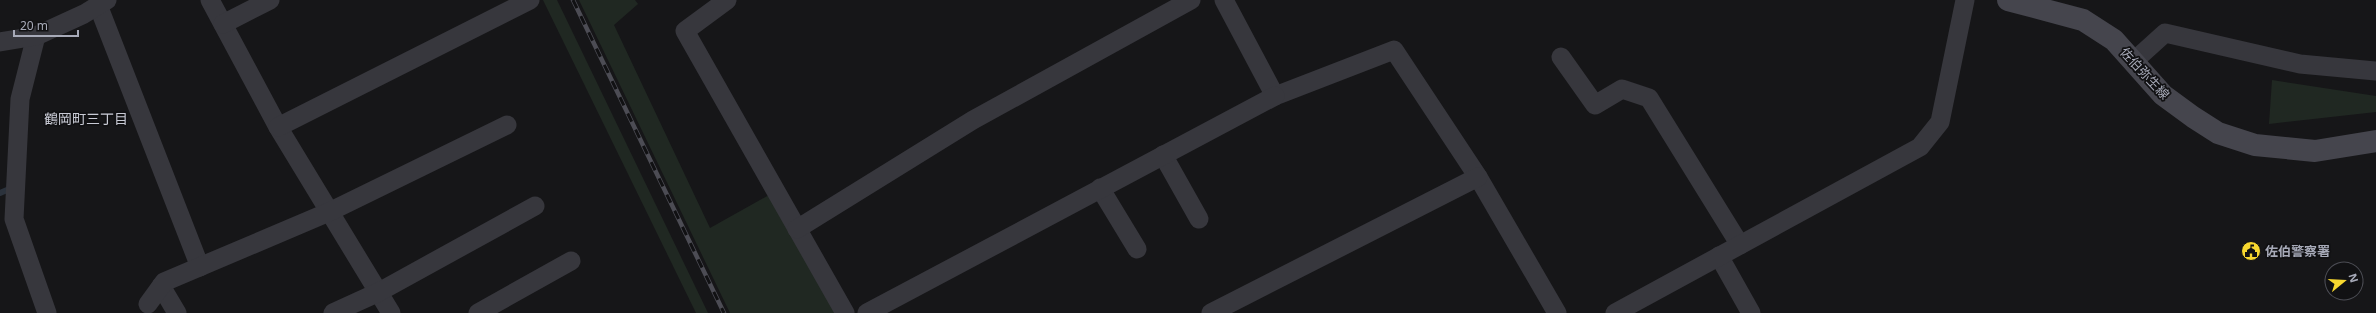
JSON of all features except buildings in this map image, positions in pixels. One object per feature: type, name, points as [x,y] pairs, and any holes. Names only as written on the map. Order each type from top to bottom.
[{"type":"main road","name":"佐伯弥生線","points":[[2008,0],[2083,20],[2114,40],[2163,94],[2193,117],[2218,133],[2248,143],[2315,151],[2376,141]]},
{"type":"street","points":[[210,0],[278,127],[391,313]]},
{"type":"street","points":[[223,24],[270,0]]},
{"type":"street","points":[[278,127],[530,0]]},
{"type":"street","points":[[727,0],[685,31],[845,313]]},
{"type":"street","points":[[797,229],[973,120],[1191,0]]},
{"type":"street","points":[[1224,0],[1274,96]]},
{"type":"street","points":[[1615,313],[1920,148],[1940,122],[1965,0]]},
{"type":"street","points":[[0,42],[36,36],[103,3],[200,267]]},
{"type":"street","points":[[2134,61],[2165,33],[2300,64],[2376,71]]},
{"type":"street","points":[[36,36],[20,99],[14,219],[47,313]]},
{"type":"street","points":[[867,313],[1274,96],[1394,50],[1478,177],[1556,313]]},
{"type":"street","points":[[1561,58],[1595,105],[1622,89],[1649,98],[1740,245]]},
{"type":"street","points":[[148,304],[164,282],[329,212],[507,125]]},
{"type":"street","points":[[1163,155],[1199,219]]},
{"type":"street","points":[[1211,313],[1478,177]]},
{"type":"street","points":[[1100,188],[1137,249]]},
{"type":"street","points":[[333,313],[379,292],[535,206]]},
{"type":"street","points":[[1719,256],[1751,313]]},
{"type":"street","points":[[478,313],[571,261]]},
{"type":"street","points":[[161,286],[177,313]]},
{"type":"shaded area","points":[[543,0],[557,0],[708,313],[696,313]]},
{"type":"shaded area","points":[[579,0],[635,0],[638,4],[614,25],[710,228],[769,195],[838,313],[730,313]]},
{"type":"shaded area","points":[[2272,80],[2376,96],[2376,112],[2269,124]]},
{"type":"waterway","points":[[0,193],[7,190]]},
{"type":"railway","points":[[573,0],[724,313]]},
{"type":"place","name":"佐伯警察署","points":[[2251,251]]},
{"type":"district","name":"鶴岡町三丁目","points":[[86,119]]}]
